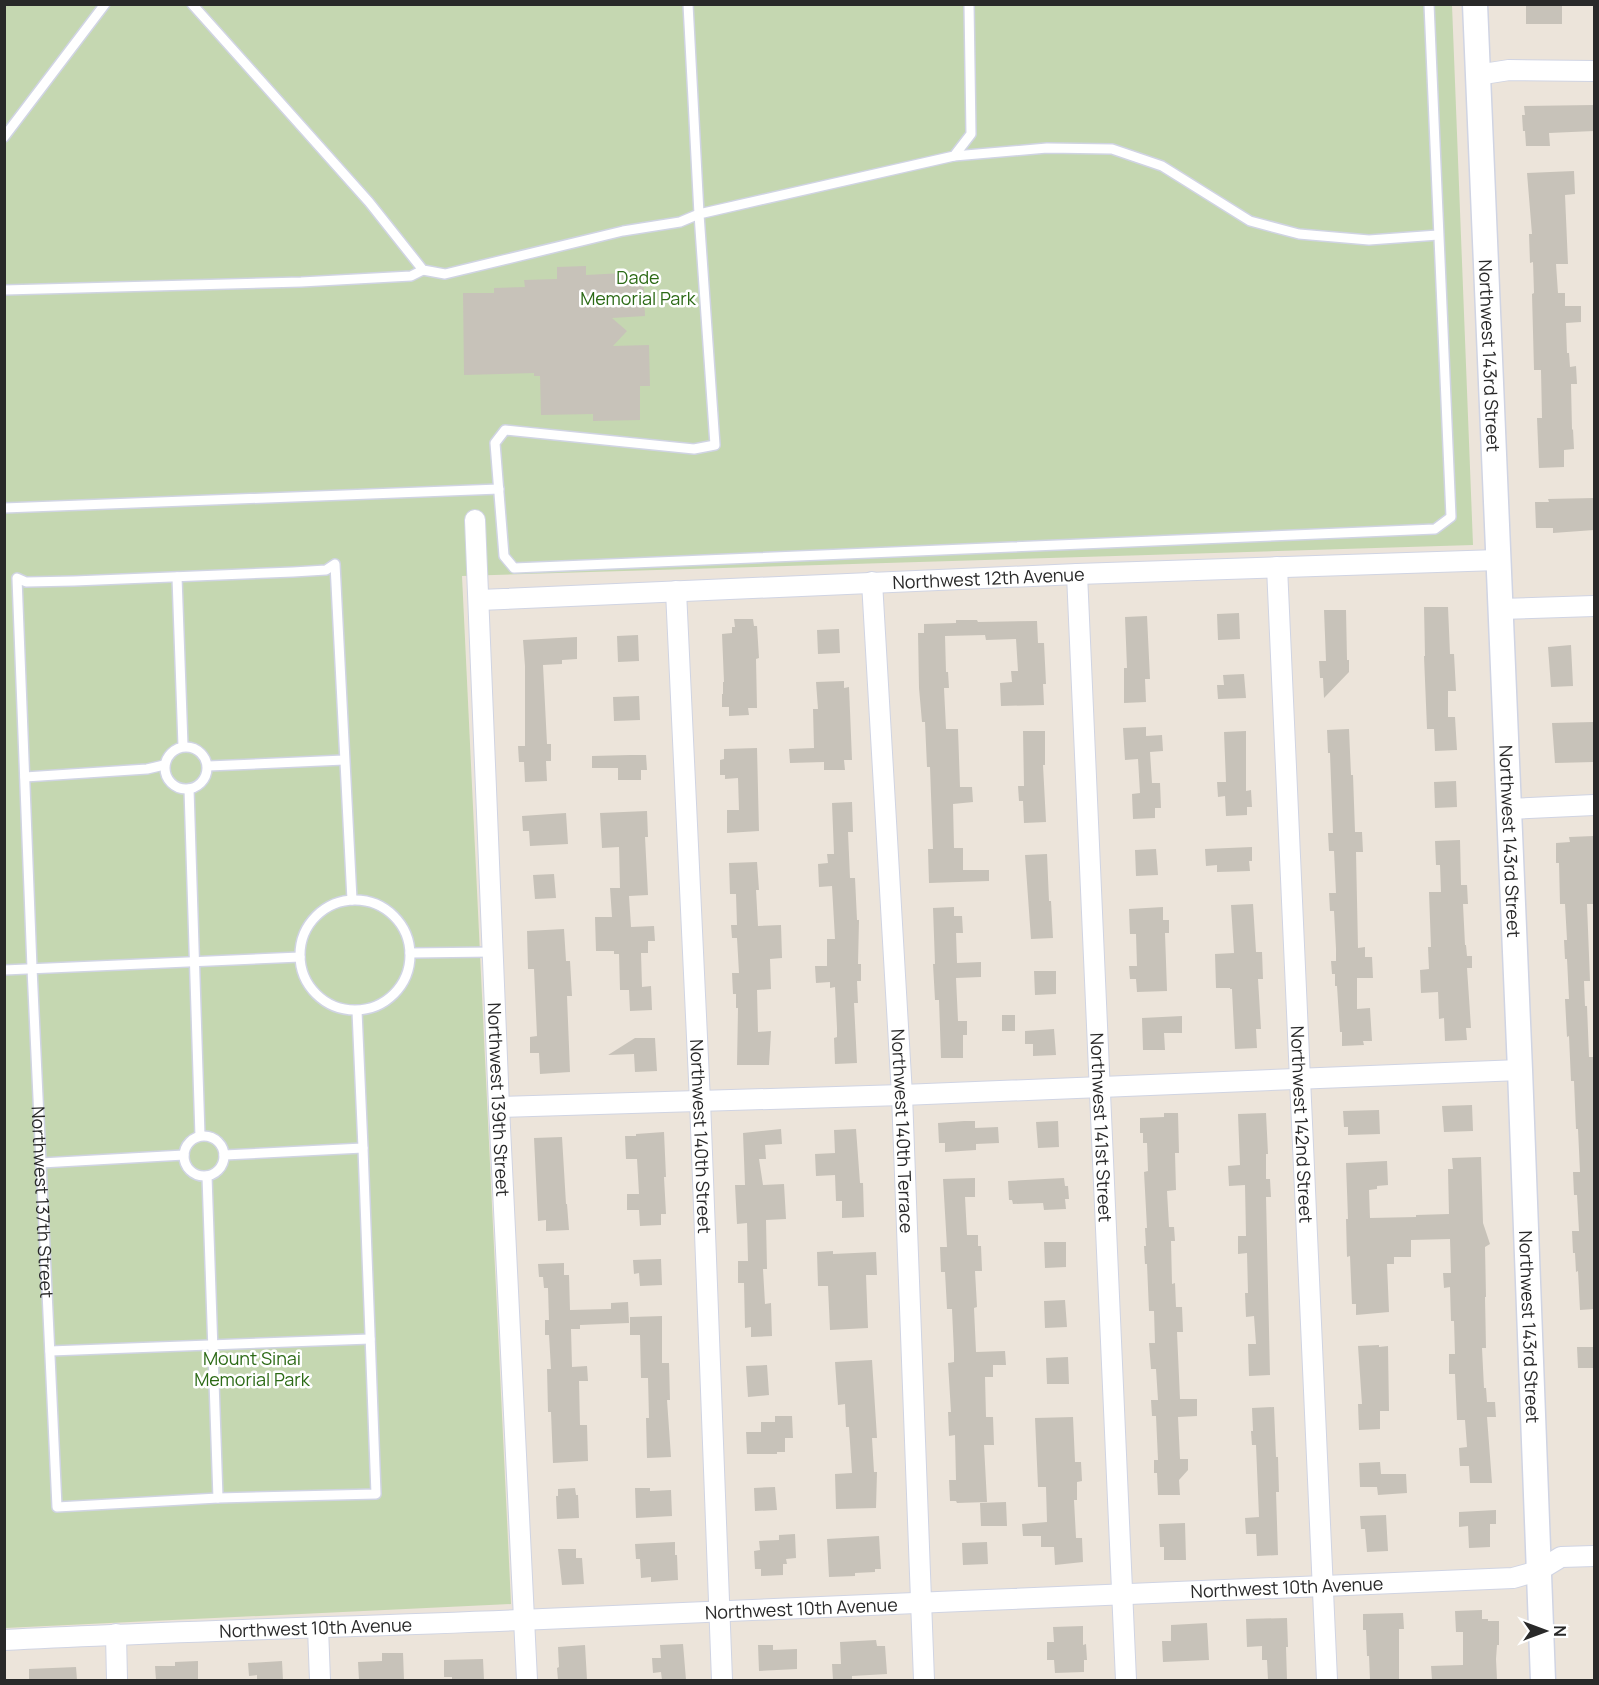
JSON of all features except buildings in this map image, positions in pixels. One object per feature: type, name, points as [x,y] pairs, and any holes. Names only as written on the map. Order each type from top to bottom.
[{"type":"street","name":"Northwest 143rd Street","points":[[1474,4],[1520,1070],[1543,1680]]},
{"type":"street","points":[[1477,75],[1509,70],[1594,71]]},
{"type":"street","name":"Northwest 139th Street","points":[[475,520],[499,1107],[527,1680]]},
{"type":"street","name":"Northwest 12th Avenue","points":[[479,600],[872,582],[1498,560]]},
{"type":"street","name":"Northwest 142nd Street","points":[[1277,567],[1327,1680]]},
{"type":"street","name":"Northwest 141st Street","points":[[1077,574],[1126,1680]]},
{"type":"street","name":"Northwest 140th Terrace","points":[[872,582],[902,1095],[924,1680]]},
{"type":"street","name":"Northwest 140th Street","points":[[676,591],[700,1101],[722,1680]]},
{"type":"street","points":[[1500,609],[1594,606]]},
{"type":"street","points":[[1508,809],[1594,805]]},
{"type":"street","points":[[499,1107],[902,1095],[1520,1070]]},
{"type":"street","name":"Northwest 10th Avenue","points":[[4,1640],[1513,1578],[1539,1571],[1561,1557],[1594,1556]]},
{"type":"street","points":[[318,1628],[320,1680]]},
{"type":"street","points":[[116,1634],[117,1680]]},
{"type":"lane","points":[[4,137],[105,4]]},
{"type":"lane","points":[[192,4],[369,202],[423,270]]},
{"type":"lane","points":[[688,4],[699,214],[715,445],[694,448],[505,430],[495,443],[504,556],[514,568],[1435,529],[1450,517],[1429,4]]},
{"type":"lane","points":[[954,156],[971,134],[969,4]]},
{"type":"lane","points":[[4,290],[312,281],[411,276],[423,270],[444,274],[623,231],[680,222],[699,214],[954,156],[1047,148],[1112,149],[1162,166],[1250,221],[1299,234],[1369,240],[1438,235]]},
{"type":"lane","points":[[4,508],[499,489]]},
{"type":"lane","points":[[183,746],[177,577],[326,570],[335,564],[351,900]]},
{"type":"lane","name":"Northwest 137th Street","points":[[177,577],[26,582],[18,578],[32,968],[57,1507],[218,1498],[376,1494],[370,1339]]},
{"type":"lane","points":[[183,746],[190,746],[202,753],[208,766],[203,782],[189,789],[180,789],[173,785],[168,779],[164,765],[171,752],[183,746]]},
{"type":"lane","points":[[208,766],[345,760]]},
{"type":"lane","points":[[25,777],[147,769],[164,765]]},
{"type":"lane","points":[[189,789],[200,1136]]},
{"type":"lane","points":[[351,900],[373,903],[392,914],[405,932],[410,953],[407,975],[395,993],[378,1006],[357,1011],[335,1008],[317,996],[304,978],[300,957],[303,936],[314,918],[331,905],[351,900]]},
{"type":"lane","points":[[410,953],[493,952]]},
{"type":"lane","points":[[4,970],[300,957]]},
{"type":"lane","points":[[50,1351],[370,1339],[357,1011]]},
{"type":"lane","points":[[200,1136],[214,1138],[223,1148],[224,1155],[220,1169],[214,1174],[199,1176],[192,1173],[184,1162],[183,1155],[189,1142],[200,1136]]},
{"type":"lane","points":[[224,1155],[363,1148]]},
{"type":"lane","points":[[41,1162],[183,1155]]},
{"type":"lane","points":[[207,1176],[218,1498]]},
{"type":"green space","points":[[4,5],[1452,5],[1473,545],[462,576],[511,1604],[5,1628]]},
{"type":"park label","name":"Dade Memorial Park","points":[[638,287]]},
{"type":"park label","name":"Mount Sinai Memorial Park","points":[[252,1368]]}]
